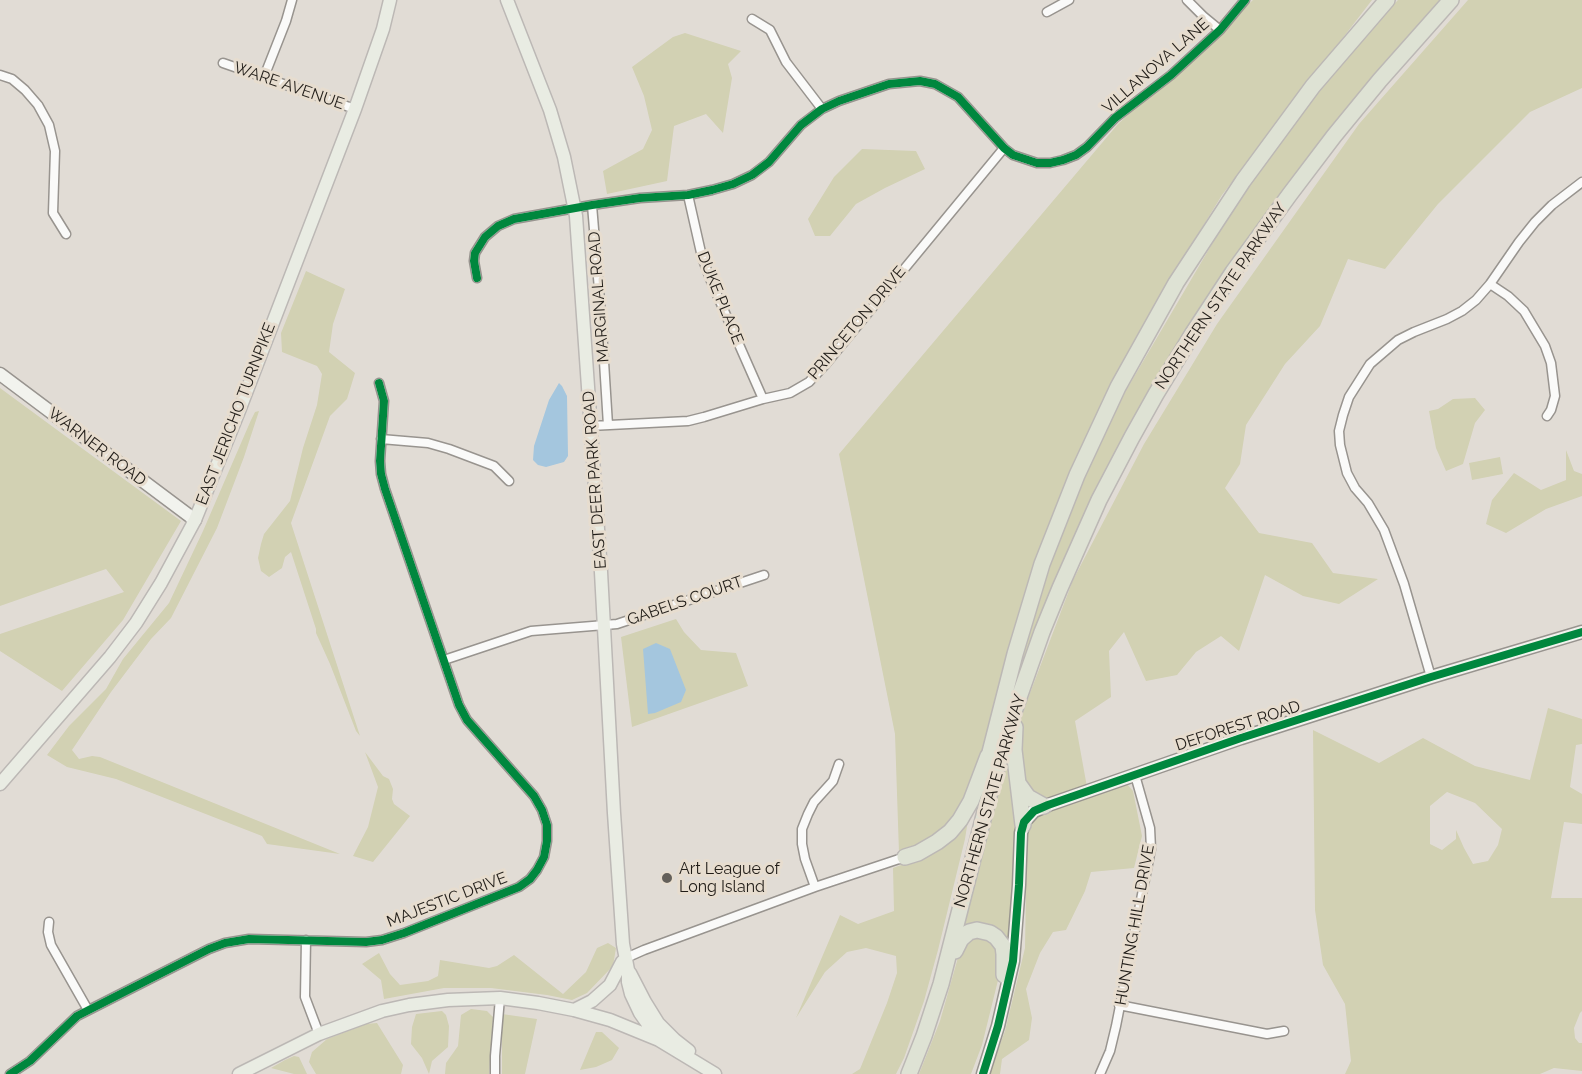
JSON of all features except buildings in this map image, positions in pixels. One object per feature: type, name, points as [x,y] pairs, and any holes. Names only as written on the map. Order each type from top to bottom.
[{"type":"highway","name":"NORTHERN STATE PARKWAY","points":[[899,1074],[932,984],[1015,654],[1042,564],[1077,475],[1118,387],[1176,283],[1242,181],[1313,86],[1387,0]]},
{"type":"highway","name":"NORTHERN STATE PARKWAY","points":[[909,1074],[936,1001],[990,788],[1010,723],[1033,654],[1099,500],[1155,394],[1202,319],[1261,233],[1380,80],[1451,0]]},
{"type":"highway","points":[[1023,825],[1017,783],[1014,729],[1027,687],[1033,654]]},
{"type":"highway","points":[[905,857],[918,853],[937,842],[960,820],[971,801],[991,751]]},
{"type":"highway","points":[[1017,783],[1028,797],[1044,806]]},
{"type":"highway","points":[[936,1001],[951,966],[958,942],[973,931],[990,933],[1001,942],[1004,954],[1004,975]]},
{"type":"main road","name":"EAST JERICHO TURNPIKE","points":[[0,784],[110,657],[136,623],[161,583],[195,520],[355,109],[383,29],[390,0]]},
{"type":"main road","name":"EAST DEER PARK ROAD","points":[[507,0],[550,110],[564,157],[575,208],[605,626],[623,944],[631,994],[659,1040]]},
{"type":"main road","points":[[574,1010],[601,994],[610,985],[622,962],[627,964]]},
{"type":"main road","name":"EAST DEER PARK ROAD","points":[[627,964],[658,1023],[715,1074]]},
{"type":"main road","points":[[538,1003],[571,1002],[601,994]]},
{"type":"main road","points":[[238,1074],[319,1034],[373,1014],[409,1005],[448,1000],[500,998],[574,1010],[610,1020],[659,1040],[715,1074]]},
{"type":"street","points":[[264,77],[292,0]]},
{"type":"street","points":[[1047,12],[1069,0]]},
{"type":"street","points":[[1187,0],[1220,30]]},
{"type":"street","name":"VILLANOVA LANE","points":[[477,278],[475,253],[479,244],[498,226],[514,219],[575,208],[640,198],[688,195],[733,184],[752,175],[769,162],[801,125],[822,109],[889,84],[920,81],[935,84],[958,97],[1013,155],[1036,163],[1063,160],[1087,147],[1115,117],[1170,75],[1220,30],[1245,0]]},
{"type":"street","points":[[752,19],[770,30],[786,62],[822,109]]},
{"type":"street","name":"WARE AVENUE","points":[[223,63],[355,109]]},
{"type":"street","points":[[0,75],[12,80],[24,90],[38,105],[49,124],[55,151],[53,213],[66,234]]},
{"type":"street","name":"PRINCETON DRIVE","points":[[591,426],[688,421],[790,393],[808,382],[1004,148]]},
{"type":"street","points":[[1431,677],[1392,549],[1377,517],[1355,488],[1347,473],[1339,431],[1349,397],[1370,364],[1398,340],[1447,319],[1476,300],[1535,222],[1552,205],[1582,182]]},
{"type":"street","name":"DUKE PLACE","points":[[688,195],[702,257],[763,399]]},
{"type":"street","name":"MARGINAL ROAD","points":[[592,205],[608,425]]},
{"type":"street","points":[[1490,284],[1524,311],[1545,346],[1551,363],[1555,396],[1547,416]]},
{"type":"street","name":"WARNER ROAD","points":[[0,374],[195,520]]},
{"type":"street","name":"MAJESTIC DRIVE","points":[[10,1074],[30,1061],[65,1027],[88,1010],[208,949],[225,943],[249,939],[366,942],[404,933],[519,887],[530,879],[544,857],[547,825],[542,810],[534,796],[467,720],[452,689],[381,474],[384,401],[379,383]]},
{"type":"street","points":[[381,439],[428,443],[449,449],[494,466],[509,481]]},
{"type":"street","name":"GABELS COURT","points":[[444,660],[531,631],[617,624],[764,575]]},
{"type":"street","name":"DEFOREST ROAD","points":[[1023,825],[1031,814],[1044,806],[1217,746],[1431,677],[1582,632]]},
{"type":"street","points":[[815,887],[805,859],[802,829],[814,802],[833,781],[839,764]]},
{"type":"street","name":"HUNTING HILL DRIVE","points":[[1100,1074],[1110,1051],[1116,1026],[1151,849],[1150,828],[1135,775]]},
{"type":"street","points":[[983,1074],[1002,1011],[1013,961],[1023,825]]},
{"type":"street","points":[[627,964],[644,950],[815,887],[905,857]]},
{"type":"street","points":[[49,922],[48,932],[51,945],[88,1010]]},
{"type":"street","points":[[306,940],[305,997],[319,1034]]},
{"type":"street","points":[[975,1074],[992,1026],[1014,942]]},
{"type":"street","points":[[495,1074],[500,998]]},
{"type":"street","points":[[1119,1005],[1267,1034],[1284,1031]]},
{"type":"green space","points":[[1253,0],[1372,0],[1222,195],[1154,306],[1089,431],[1022,608],[1000,680],[968,805],[929,842],[899,853],[895,734],[839,454],[1118,124]]},
{"type":"green space","points":[[1398,0],[1448,0],[1385,70],[1169,365],[1006,717],[1018,665],[1051,555],[1104,428],[1246,186],[1302,110],[1355,45]]},
{"type":"green space","points":[[1468,0],[1582,0],[1582,88],[1530,112],[1438,204],[1385,269],[1348,259],[1320,326],[1285,364],[1246,425],[1240,464],[1225,488],[1259,533],[1312,543],[1333,573],[1378,579],[1339,604],[1303,596],[1265,575],[1239,651],[1221,636],[1196,652],[1177,675],[1146,681],[1124,632],[1109,651],[1111,697],[1075,721],[1087,787],[1046,802],[1022,782],[1019,722],[1073,580],[1144,444],[1217,324],[1359,124]]},
{"type":"green space","points":[[685,33],[741,51],[728,64],[732,78],[723,133],[706,114],[674,126],[667,181],[607,194],[603,171],[643,149],[652,130],[644,96],[632,67],[673,37]]},
{"type":"green space","points":[[862,149],[916,151],[925,169],[856,204],[830,236],[815,236],[808,219],[834,177]]},
{"type":"green space","points":[[306,271],[345,289],[333,324],[329,352],[355,373],[347,399],[330,416],[291,523],[360,736],[316,633],[291,552],[285,557],[282,568],[269,577],[261,571],[258,558],[264,534],[290,501],[303,448],[317,405],[322,374],[319,369],[317,366],[282,352],[281,333]]},
{"type":"green space","points":[[0,388],[181,521],[123,620],[62,691],[0,651],[0,634],[124,592],[106,569],[0,606]]},
{"type":"green space","points":[[1475,398],[1485,410],[1475,423],[1463,464],[1446,471],[1436,448],[1429,411],[1438,409],[1453,399]]},
{"type":"green space","points":[[259,411],[217,528],[171,618],[151,639],[111,692],[72,750],[79,759],[100,757],[340,854],[267,844],[262,836],[116,779],[67,767],[47,755],[69,726],[106,689],[123,659],[169,603],[251,420],[255,412]]},
{"type":"green space","points":[[1566,450],[1574,471],[1582,474],[1582,496],[1546,509],[1506,533],[1486,524],[1492,500],[1514,473],[1541,490],[1566,480]]},
{"type":"green space","points":[[1500,457],[1503,474],[1472,480],[1469,463]]},
{"type":"green space","points":[[676,619],[684,632],[701,650],[736,653],[748,686],[632,727],[621,637]]},
{"type":"green space","points":[[1548,708],[1582,719],[1582,744],[1576,745],[1570,787],[1582,794],[1582,824],[1564,822],[1551,898],[1582,898],[1582,1011],[1574,1028],[1575,1038],[1582,1043],[1582,1071],[1554,1068],[1540,1074],[1345,1074],[1351,1061],[1345,1004],[1323,965],[1315,910],[1313,730],[1379,763],[1423,738],[1475,766],[1530,780]],"holes":[[[1447,792],[1475,803],[1502,829],[1498,845],[1488,861],[1473,864],[1456,830],[1456,839],[1442,850],[1430,844],[1430,806]]]},
{"type":"green space","points":[[1009,747],[1018,838],[1010,946],[963,931],[993,801]]},
{"type":"green space","points":[[365,752],[383,776],[389,779],[393,789],[394,804],[410,816],[373,862],[353,856],[368,827],[378,787]]},
{"type":"green space","points":[[1127,784],[1133,791],[1142,836],[1134,868],[1091,872],[1085,891],[1066,930],[1053,932],[1040,953],[1026,989],[1032,1018],[1029,1040],[1002,1059],[1000,1074],[989,1074],[1005,1031],[1025,948],[1027,831],[1032,821],[1045,812]]},
{"type":"green space","points":[[968,820],[938,950],[924,1001],[904,1058],[896,1074],[852,1074],[860,1069],[887,1003],[897,973],[896,956],[866,948],[847,952],[825,972],[796,1018],[840,915],[858,924],[894,911],[893,868],[920,858]]},
{"type":"green space","points":[[971,937],[991,937],[1003,960],[982,1045],[971,1074],[919,1074],[940,1021],[961,947]]},
{"type":"green space","points":[[608,943],[616,948],[613,966],[587,993],[572,1000],[491,988],[444,988],[384,999],[381,980],[362,964],[379,953],[390,974],[400,985],[428,981],[438,976],[440,960],[489,968],[497,966],[514,955],[563,994],[586,972],[597,948]]},
{"type":"green space","points":[[471,1009],[487,1011],[493,1017],[489,1074],[445,1074],[446,1063],[458,1046],[461,1015]]},
{"type":"green space","points":[[442,1011],[446,1015],[449,1026],[448,1047],[432,1061],[429,1074],[422,1058],[411,1044],[412,1027],[416,1014]]},
{"type":"green space","points":[[502,1014],[537,1019],[525,1074],[502,1074]]},
{"type":"green space","points":[[377,1023],[403,1065],[401,1074],[316,1074],[309,1062],[312,1052],[327,1039],[366,1024]]},
{"type":"green space","points":[[596,1032],[602,1032],[619,1048],[612,1060],[596,1067],[580,1070]]},
{"type":"green space","points":[[294,1056],[299,1057],[307,1074],[294,1074],[271,1068],[285,1060]]},
{"type":"water","points":[[559,383],[567,396],[568,456],[564,462],[546,467],[538,465],[533,460],[534,446],[549,400]]},
{"type":"water","points":[[656,643],[670,649],[686,690],[681,702],[648,714],[643,649]]},
{"type":"cycle path","points":[[477,278],[475,253],[485,237],[498,226],[514,219],[592,205],[640,198],[688,195],[733,184],[752,175],[769,162],[801,125],[822,109],[889,84],[920,81],[935,84],[958,97],[1013,155],[1037,163],[1063,160],[1087,147],[1115,118],[1171,75],[1220,30],[1245,0]]},
{"type":"cycle path","points":[[10,1074],[30,1061],[77,1016],[209,949],[225,943],[249,939],[366,942],[382,940],[519,887],[530,879],[544,857],[547,825],[542,810],[534,796],[467,720],[459,705],[381,474],[384,401],[379,383]]},
{"type":"cycle path","points":[[983,1074],[998,1026],[1013,961],[1021,833],[1024,822],[1034,811],[1241,738],[1431,677],[1582,632]]},
{"type":"place","name":"Art League of Long Island","points":[[667,878]]}]
